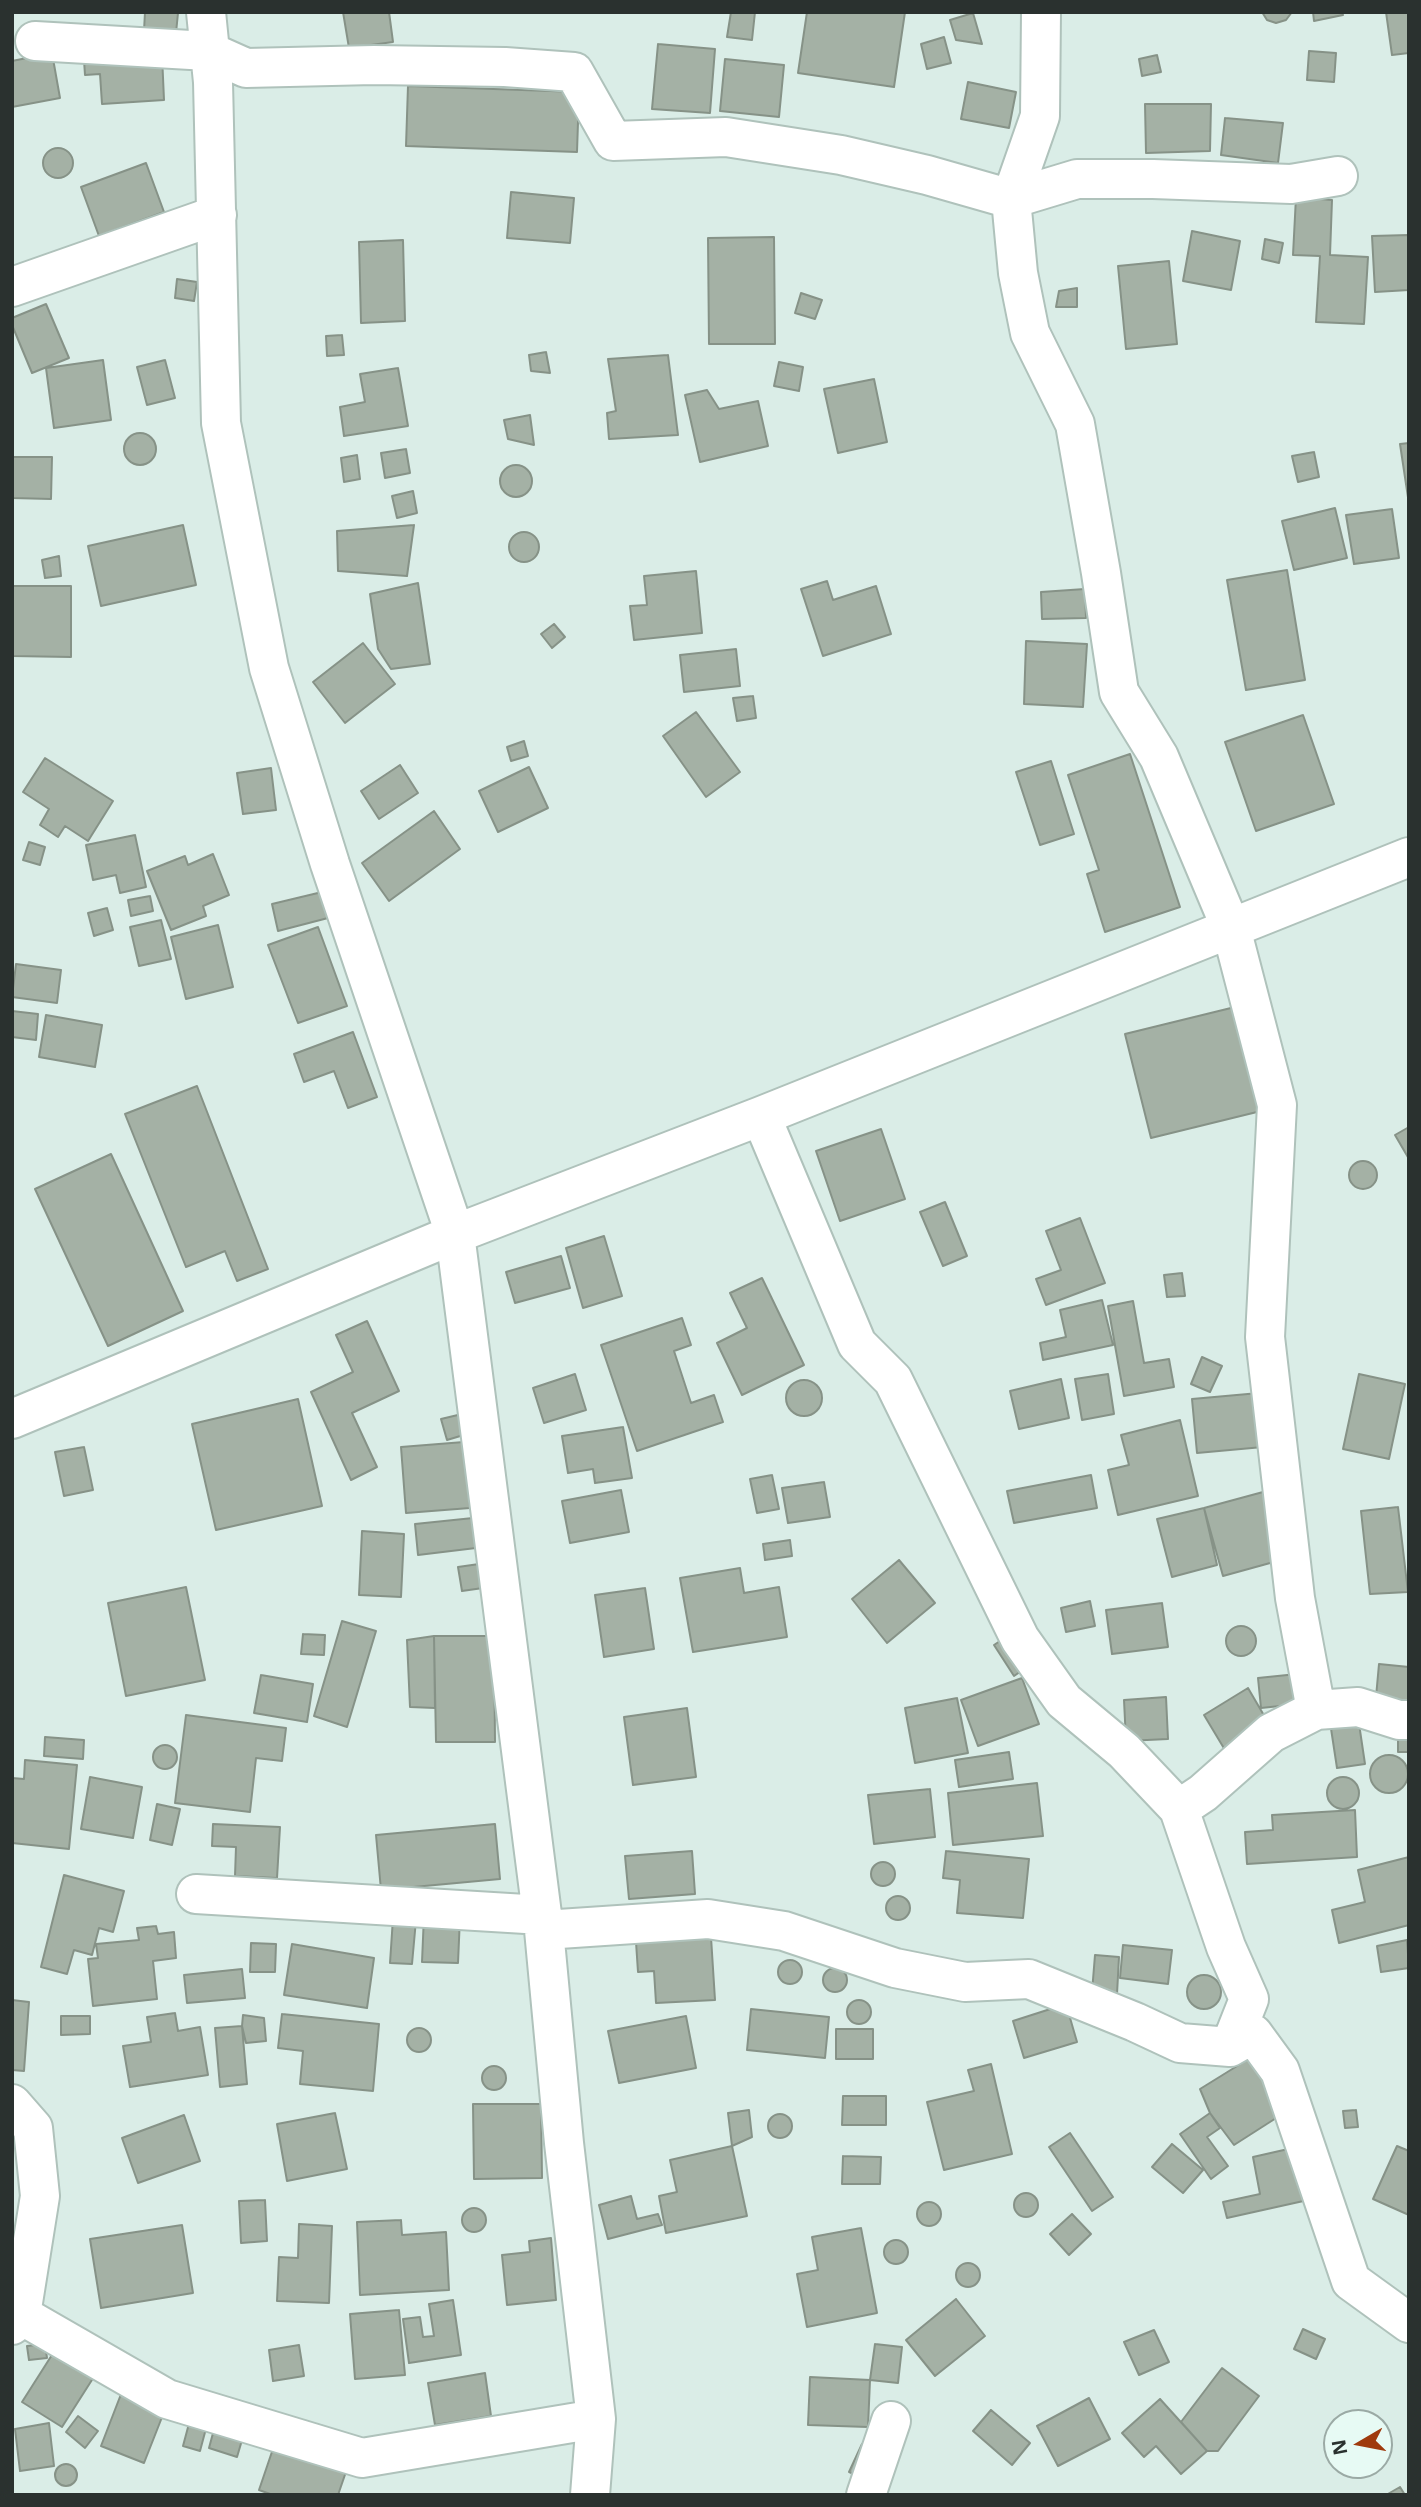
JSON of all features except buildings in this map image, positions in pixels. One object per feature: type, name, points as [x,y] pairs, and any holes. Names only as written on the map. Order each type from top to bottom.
[{"type":"street","points":[[206,12],[214,82],[222,424],[269,668],[330,864],[455,1234],[543,1923],[564,2143],[596,2419],[590,2495]]},
{"type":"street","points":[[1041,12],[1040,116],[1011,199],[1018,273],[1030,333],[1075,424],[1119,692],[1159,757],[1231,928],[1277,1105],[1265,1337],[1295,1598],[1316,1710]]},
{"type":"street","points":[[35,41],[210,53],[246,68],[374,65],[505,67],[574,72],[613,141],[726,137],[841,155],[927,175],[1011,199],[1077,180],[1153,179],[1291,184],[1338,176]]},
{"type":"street","points":[[12,287],[217,215]]},
{"type":"street","points":[[12,1419],[455,1234],[761,1116],[1409,858]]},
{"type":"street","points":[[761,1116],[857,1344],[893,1380],[1020,1639],[1064,1701],[1124,1751],[1179,1809],[1226,1947],[1249,1999],[1230,2047]]},
{"type":"street","points":[[1179,1809],[1203,1793],[1270,1733],[1316,1710],[1358,1707],[1399,1720],[1409,1720]]},
{"type":"street","points":[[196,1894],[543,1923],[708,1919],[784,1931],[895,1968],[965,1982],[1029,1979],[1180,2043],[1230,2047],[1253,2034],[1280,2071],[1351,2281],[1409,2323]]},
{"type":"street","points":[[12,2104],[33,2127],[40,2196],[17,2320],[167,2399],[362,2458],[596,2419]]},
{"type":"street","points":[[866,2495],[891,2421]]}]
